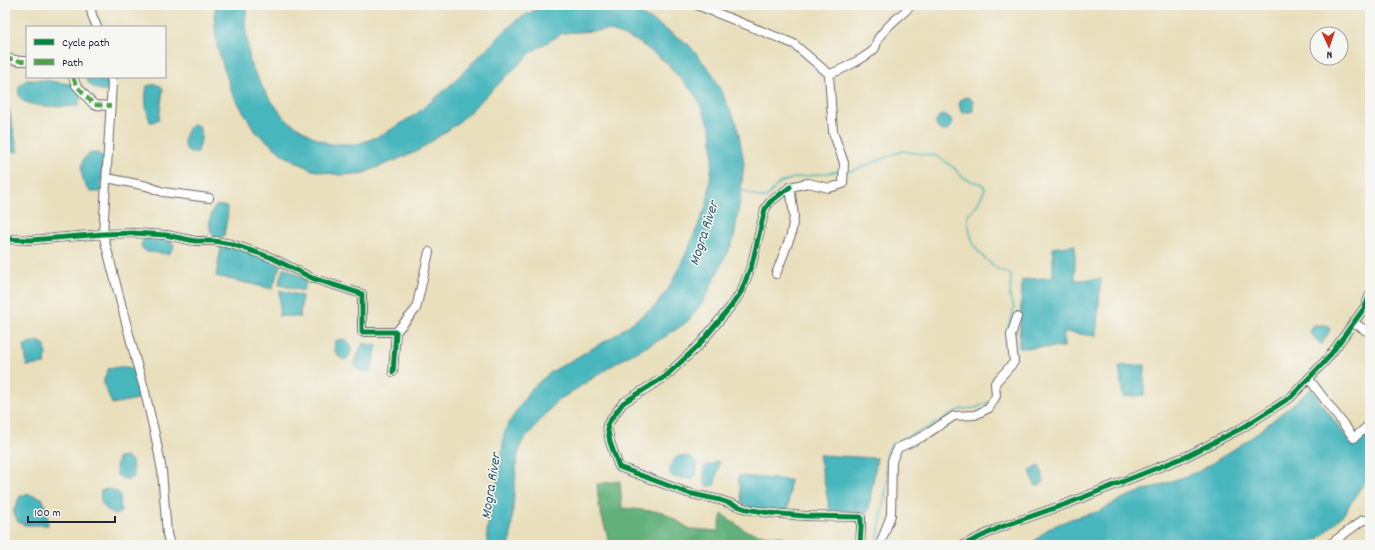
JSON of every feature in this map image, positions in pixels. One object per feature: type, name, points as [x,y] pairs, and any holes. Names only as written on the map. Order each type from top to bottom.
[{"type":"street","points":[[90,5],[97,26]]},
{"type":"street","points":[[698,5],[794,44],[829,74],[834,132],[844,163],[843,184],[829,188],[808,183],[790,187],[770,202],[765,209],[752,264],[741,292],[699,345],[666,376],[623,403],[607,425],[610,442],[619,467],[688,493],[746,509],[770,513],[805,516],[861,517],[860,545]]},
{"type":"street","points":[[829,74],[838,72],[846,66],[865,57],[875,48],[877,40],[886,28],[903,14],[911,5]]},
{"type":"street","points":[[5,58],[26,62]]},
{"type":"street","points":[[73,78],[76,86],[94,105],[111,106]]},
{"type":"street","points":[[111,78],[111,106],[103,234],[156,439],[162,472],[167,534],[170,545]]},
{"type":"street","points":[[107,178],[147,186],[163,192],[209,198]]},
{"type":"street","points":[[776,274],[791,235],[794,216],[790,187]]},
{"type":"street","points":[[5,239],[32,240],[133,233],[166,235],[195,241],[214,241],[232,244],[253,250],[292,267],[312,278],[362,294],[362,332],[396,332]]},
{"type":"street","points":[[394,372],[396,332],[416,309],[429,252]]},
{"type":"street","points":[[963,545],[1001,527],[1187,456],[1242,428],[1291,397],[1309,379],[1328,358],[1354,323],[1365,307],[1370,294]]},
{"type":"street","points":[[880,545],[891,516],[892,461],[898,448],[922,437],[954,416],[974,415],[989,408],[996,396],[995,383],[1014,362],[1011,335],[1016,317]]},
{"type":"street","points":[[1354,323],[1370,333]]},
{"type":"street","points":[[1309,379],[1354,438],[1370,424]]},
{"type":"street","points":[[1329,545],[1363,520],[1370,520]]},
{"type":"green space","points":[[620,481],[622,508],[663,512],[690,529],[718,531],[722,514],[746,531],[767,536],[784,536],[786,545],[610,545],[599,507],[597,484]]},
{"type":"water","name":"Mogra River","points":[[216,5],[247,5],[245,23],[250,63],[265,92],[285,119],[312,136],[329,144],[358,144],[382,135],[416,114],[446,89],[515,21],[543,5],[621,5],[650,19],[689,45],[712,73],[737,124],[744,163],[734,239],[703,302],[687,322],[663,338],[621,360],[556,402],[522,442],[517,458],[510,545],[487,545],[487,529],[501,462],[504,434],[508,424],[531,389],[551,372],[614,336],[655,306],[669,288],[690,245],[707,204],[713,155],[711,129],[696,96],[667,63],[637,41],[608,30],[563,33],[533,51],[457,124],[416,152],[361,174],[339,175],[312,170],[283,155],[255,131],[232,93],[217,47],[214,16]]},
{"type":"water","points":[[86,78],[110,78],[108,91],[94,88]]},
{"type":"water","points":[[26,80],[44,80],[76,85],[81,93],[79,106],[41,106],[27,103],[22,100],[18,92],[19,86]]},
{"type":"water","points":[[155,84],[161,86],[163,89],[159,119],[150,122],[147,113],[146,91],[147,86]]},
{"type":"water","points":[[965,97],[970,98],[973,101],[973,111],[964,113],[961,112],[959,104],[960,100]]},
{"type":"water","points":[[5,104],[8,104],[18,152],[5,151]]},
{"type":"water","points":[[944,115],[951,120],[952,123],[947,130],[944,131],[937,126],[936,123],[941,116]]},
{"type":"water","points":[[193,124],[199,126],[201,133],[197,153],[190,153],[184,142],[187,130]]},
{"type":"water","points":[[97,153],[104,157],[101,192],[90,192],[83,179],[81,169],[82,163],[87,155]]},
{"type":"water","points":[[217,205],[227,207],[228,213],[224,236],[218,240],[214,237],[210,229],[210,218],[214,208]]},
{"type":"water","points":[[151,237],[166,239],[174,244],[173,249],[169,254],[147,252],[142,248],[141,244],[144,239]]},
{"type":"water","points":[[1075,245],[1075,280],[1101,279],[1096,336],[1064,332],[1064,347],[1019,348],[1022,280],[1053,277],[1053,248]]},
{"type":"water","points":[[221,246],[252,253],[266,258],[280,266],[272,289],[216,276]]},
{"type":"water","points":[[284,267],[307,280],[303,291],[279,285]]},
{"type":"water","points":[[280,290],[302,296],[300,317],[279,316]]},
{"type":"water","points":[[1313,325],[1328,325],[1330,330],[1321,345],[1310,333]]},
{"type":"water","points":[[341,339],[346,340],[352,348],[348,358],[344,360],[337,355],[334,347],[335,341]]},
{"type":"water","points":[[39,341],[45,345],[45,364],[27,366],[24,345]]},
{"type":"water","points":[[363,343],[377,346],[371,371],[362,371],[355,367],[355,360]]},
{"type":"water","points":[[1145,365],[1144,395],[1123,397],[1119,366]]},
{"type":"water","points":[[119,367],[133,369],[140,391],[138,399],[112,404],[104,384],[104,379],[108,369]]},
{"type":"water","points":[[1311,389],[1354,447],[1370,431],[1370,480],[1365,481],[1344,514],[1319,539],[1298,545],[1116,545],[1114,541],[1074,545],[1030,545],[1049,528],[1071,519],[1100,511],[1123,498],[1200,471],[1251,438]]},
{"type":"water","points":[[819,455],[877,458],[868,512],[830,511]]},
{"type":"water","points":[[680,456],[690,457],[697,463],[694,478],[673,477],[670,473],[672,463]]},
{"type":"water","points":[[125,457],[132,461],[134,477],[123,479],[117,475],[116,467],[118,458]]},
{"type":"water","points":[[715,461],[719,462],[715,483],[714,485],[707,487],[704,484],[704,467],[707,465],[712,465]]},
{"type":"water","points":[[1040,467],[1044,481],[1040,485],[1036,486],[1030,470]]},
{"type":"water","points":[[738,476],[790,480],[788,509],[757,511],[742,503]]},
{"type":"water","points":[[106,489],[118,492],[120,497],[121,512],[115,515],[108,511],[101,502],[101,491]]},
{"type":"water","points":[[27,494],[42,498],[47,509],[48,525],[25,525],[18,522],[13,511],[20,496]]},
{"type":"waterway","points":[[846,171],[852,171],[902,151],[937,156],[954,168],[962,177],[982,184],[985,189],[978,203],[968,216],[968,224],[975,247],[984,258],[999,270],[1011,274],[1010,298],[1014,308],[1007,336]]},
{"type":"waterway","points":[[740,190],[765,199],[779,183],[794,178],[840,171]]},
{"type":"waterway","points":[[993,380],[996,374],[1008,361],[1008,348]]},
{"type":"waterway","points":[[954,412],[962,409],[976,408],[988,402]]},
{"type":"waterway","points":[[877,542],[888,477],[886,454],[892,444],[927,428],[951,414]]},
{"type":"marked path","points":[[5,58],[26,61]]},
{"type":"marked path","points":[[73,78],[76,85],[94,105],[111,106]]},
{"type":"cycle path","points":[[790,187],[770,202],[765,209],[752,264],[741,292],[732,305],[699,345],[666,376],[623,403],[607,425],[610,442],[619,467],[688,493],[720,500],[746,509],[770,513],[805,516],[861,517],[860,545]]},
{"type":"cycle path","points":[[5,239],[31,240],[133,233],[166,235],[195,241],[214,241],[231,244],[270,257],[312,278],[362,294],[362,332],[396,332],[393,372]]},
{"type":"cycle path","points":[[963,545],[1001,527],[1069,503],[1187,456],[1242,428],[1291,397],[1328,358],[1365,307],[1370,294]]}]
